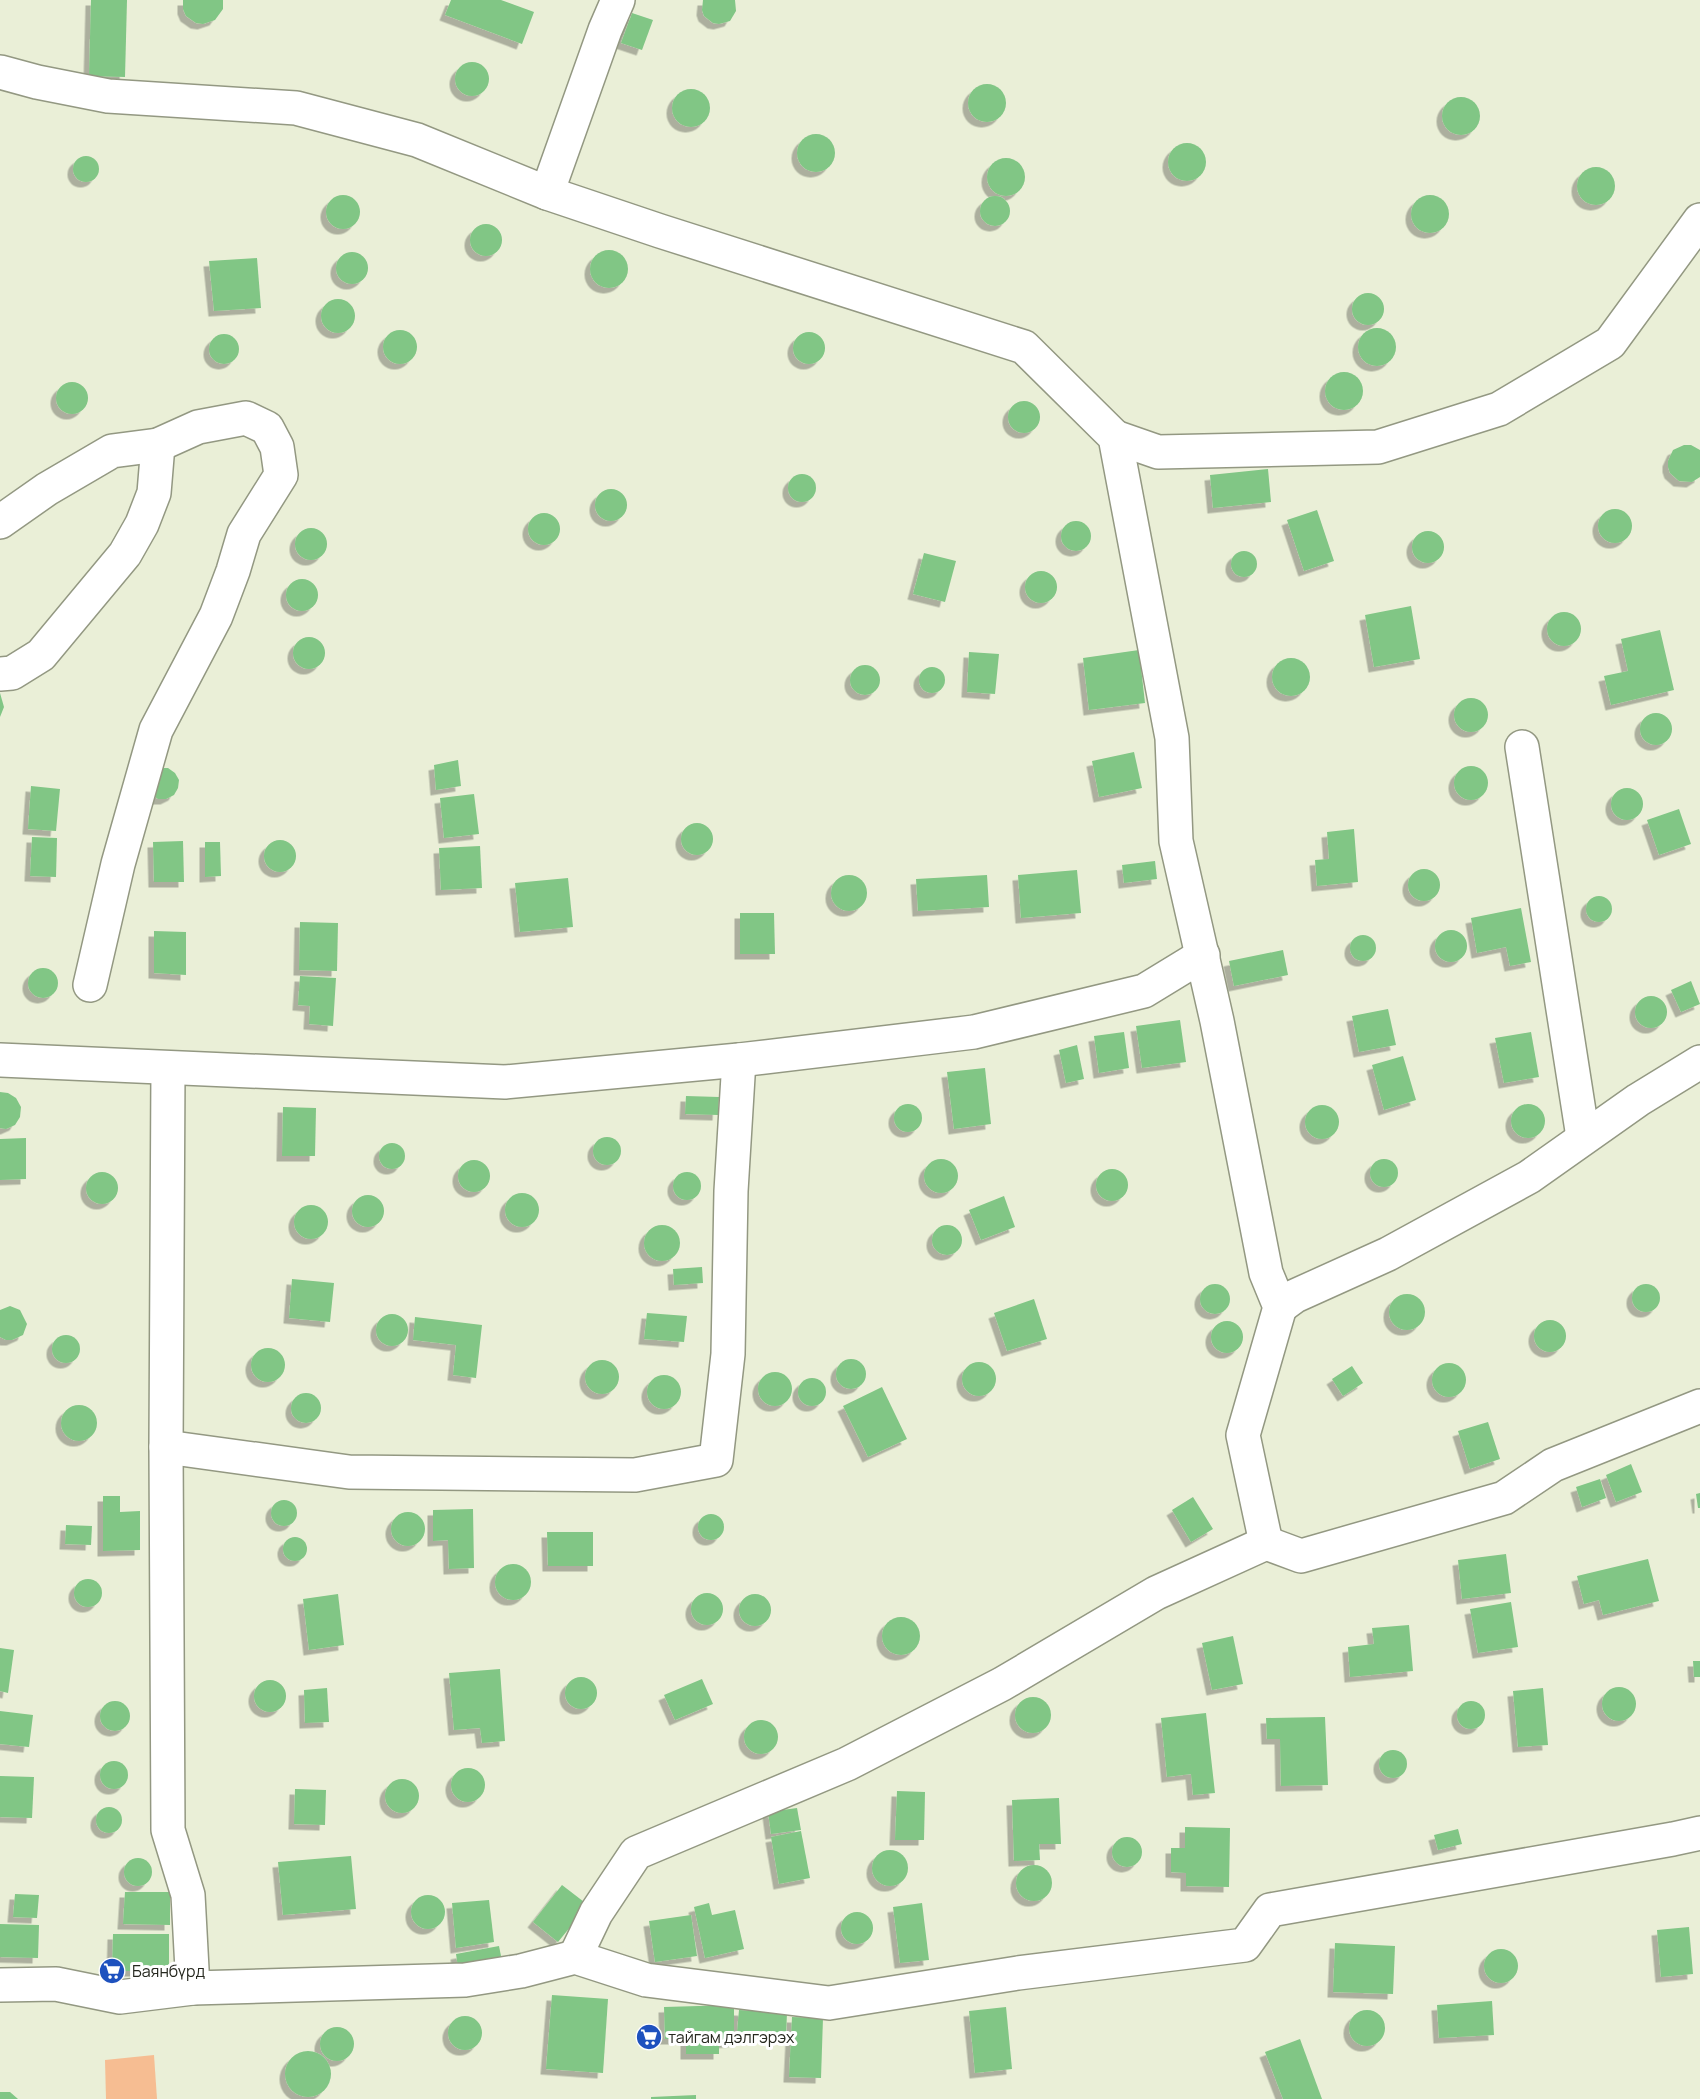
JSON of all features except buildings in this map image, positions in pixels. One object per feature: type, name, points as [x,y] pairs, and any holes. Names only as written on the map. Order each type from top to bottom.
[{"type":"street","points":[[547,193],[605,30],[618,0]]},
{"type":"street","points":[[0,72],[108,96],[296,108],[417,140],[547,193],[1024,347],[1115,437],[1158,452],[1378,447],[1499,409],[1610,343],[1700,220]]},
{"type":"street","points":[[0,522],[47,489],[112,451],[158,445],[198,427],[246,418],[267,428],[277,447],[280,475],[244,534],[216,616],[156,730],[118,864],[90,986]]},
{"type":"street","points":[[1115,437],[1172,738],[1176,841],[1203,955],[1266,1273],[1280,1307]]},
{"type":"street","points":[[0,675],[12,673],[41,656],[124,554],[142,524],[154,493],[158,445]]},
{"type":"street","points":[[1522,747],[1583,1137]]},
{"type":"street","points":[[0,1060],[505,1082],[739,1060],[974,1032],[1144,991],[1203,955]]},
{"type":"street","points":[[166,1447],[349,1472],[635,1475],[716,1460],[728,1354],[731,1191],[739,1060]]},
{"type":"street","points":[[1266,1543],[1244,1435],[1280,1307],[1295,1296],[1388,1254],[1529,1177],[1583,1137],[1700,1062]]},
{"type":"street","points":[[168,1068],[166,1447],[168,1830],[188,1895],[193,1988]]},
{"type":"street","points":[[575,1957],[596,1913],[636,1853],[847,1764],[1002,1684],[1156,1593],[1266,1543],[1301,1556],[1504,1498],[1553,1465],[1700,1406]]},
{"type":"street","points":[[0,1985],[56,1984],[120,1997],[193,1988],[465,1980],[520,1971],[575,1957],[646,1980],[829,2003],[1018,1973],[1245,1945],[1270,1910],[1700,1833]]},
{"type":"shaded area","points":[[154,2055],[157,2099],[106,2099],[105,2060]]},
{"type":"place","name":"Баянбүрд","points":[[112,1971]]},
{"type":"place","name":"тайгам дэлгэрэх","points":[[649,2037]]}]
